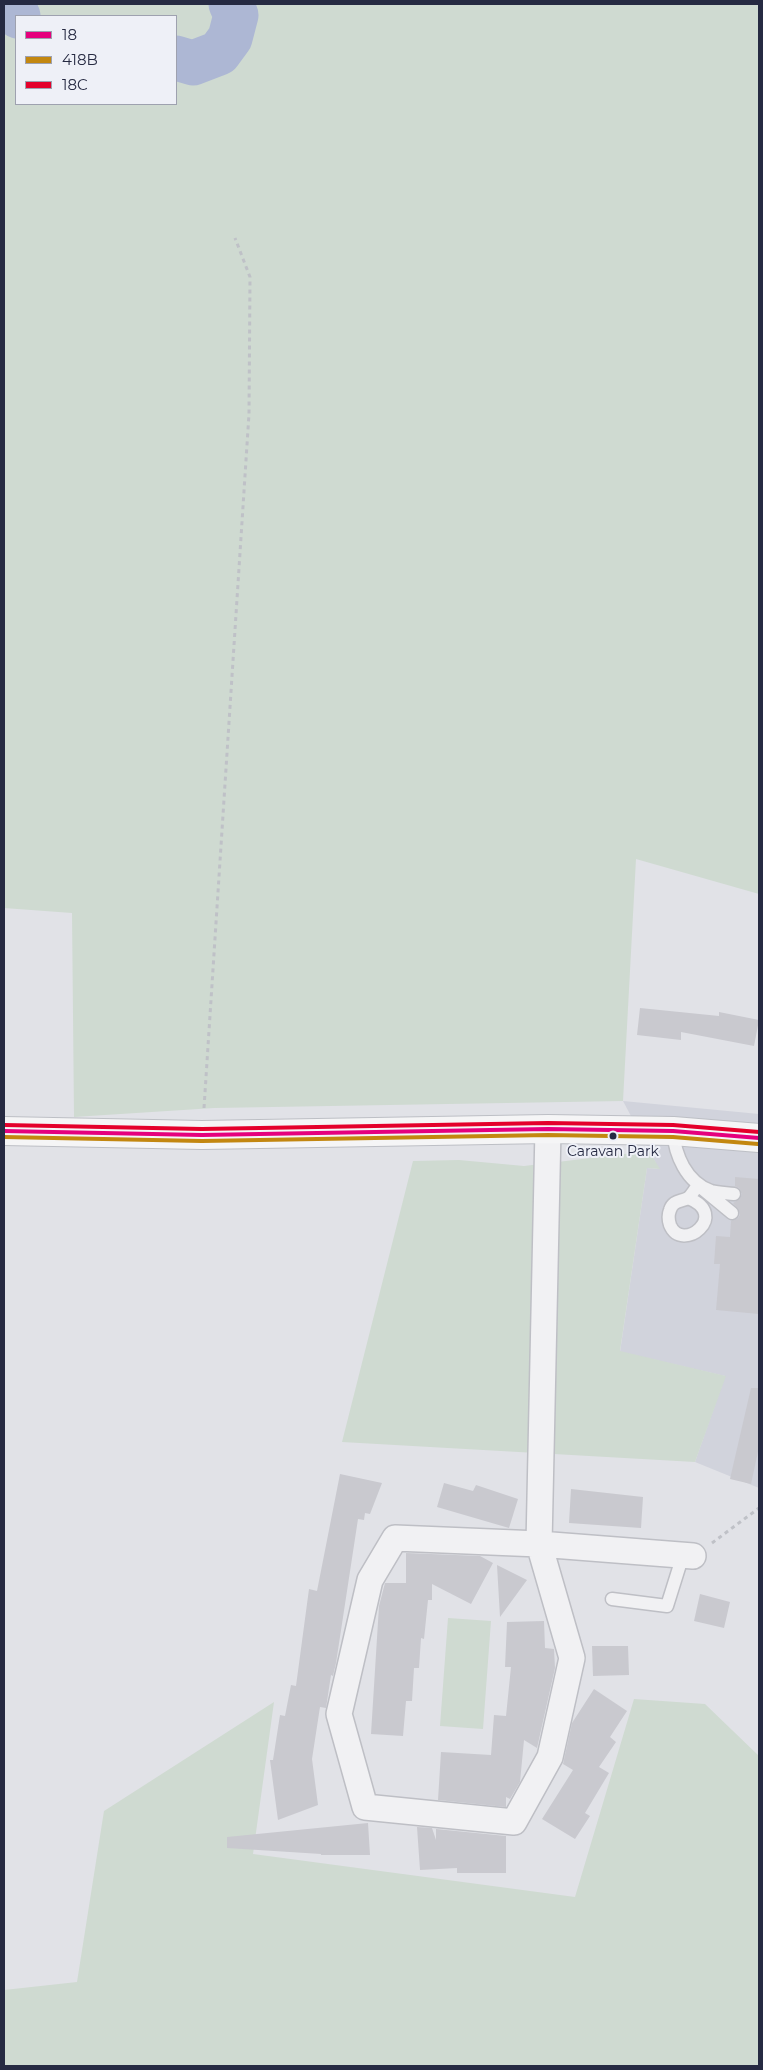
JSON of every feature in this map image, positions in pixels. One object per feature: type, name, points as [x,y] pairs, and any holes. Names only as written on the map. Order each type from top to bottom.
[{"type":"main road","points":[[4,1131],[202,1135],[548,1129],[673,1131],[759,1138]]},
{"type":"street","points":[[548,1129],[540,1544],[572,1658],[550,1757],[514,1822],[365,1807],[339,1714],[370,1580],[395,1538],[540,1544],[688,1556]]},
{"type":"lane","points":[[673,1131],[677,1154],[689,1176],[732,1212]]},
{"type":"lane","points":[[698,1185],[712,1192],[734,1194]]},
{"type":"lane","points":[[688,1198],[698,1185]]},
{"type":"lane","points":[[612,1599],[667,1606],[688,1556]]},
{"type":"path","points":[[202,1135],[249,414],[250,277],[235,238]]},
{"type":"path","points":[[688,1556],[759,1508]]},
{"type":"shaded area","points":[[4,4],[759,4],[759,894],[636,859],[623,1101],[214,1108],[74,1117],[72,913],[4,908]]},
{"type":"shaded area","points":[[623,1101],[759,1114],[759,1488],[695,1462],[725,1376],[620,1352],[647,1168],[659,1169]]},
{"type":"shaded area","points":[[649,1151],[660,1169],[647,1168],[620,1351],[726,1376],[695,1462],[342,1442],[413,1161],[459,1160],[524,1166]]},
{"type":"shaded area","points":[[448,1618],[491,1621],[483,1729],[440,1726]]},
{"type":"shaded area","points":[[634,1699],[705,1704],[759,1756],[759,2066],[4,2066],[4,1990],[77,1982],[104,1811],[274,1702],[253,1854],[575,1897]]},
{"type":"building","points":[[640,1008],[719,1016],[719,1012],[759,1020],[754,1046],[681,1032],[681,1040],[637,1035]]},
{"type":"building","points":[[735,1177],[759,1179],[759,1314],[716,1310],[720,1264],[714,1264],[716,1236],[730,1237],[731,1221],[740,1215],[739,1210],[733,1203],[740,1199],[742,1194],[739,1188],[735,1186]]},
{"type":"building","points":[[751,1388],[759,1388],[759,1447],[751,1484],[730,1479]]},
{"type":"building","points":[[340,1474],[382,1483],[370,1514],[365,1513],[364,1520],[358,1519],[336,1663],[333,1676],[331,1675],[326,1708],[320,1707],[312,1759],[318,1805],[278,1820],[270,1760],[273,1760],[280,1715],[285,1716],[291,1685],[296,1686],[309,1589],[317,1591]]},
{"type":"building","points":[[444,1483],[473,1491],[476,1485],[518,1499],[509,1528],[437,1507]]},
{"type":"building","points":[[571,1489],[643,1497],[641,1528],[569,1523]]},
{"type":"building","points":[[406,1553],[480,1556],[493,1563],[471,1604],[432,1584],[432,1600],[428,1600],[424,1639],[421,1638],[419,1668],[414,1668],[412,1701],[406,1701],[403,1736],[371,1734],[379,1606],[385,1583],[406,1583]]},
{"type":"building","points":[[497,1565],[527,1580],[500,1617]]},
{"type":"building","points":[[700,1594],[730,1602],[724,1628],[694,1621]]},
{"type":"building","points":[[544,1621],[545,1648],[554,1649],[555,1668],[537,1748],[524,1740],[520,1782],[510,1799],[506,1797],[506,1807],[438,1800],[441,1752],[491,1755],[494,1715],[506,1716],[511,1667],[505,1667],[507,1622]]},
{"type":"building","points":[[592,1646],[628,1646],[629,1675],[593,1676]]},
{"type":"building","points":[[594,1689],[627,1711],[610,1737],[616,1742],[599,1767],[609,1773],[585,1813],[590,1816],[575,1839],[542,1819],[573,1770],[563,1764],[572,1723]]},
{"type":"building","points":[[368,1823],[370,1855],[321,1855],[227,1848],[227,1837]]},
{"type":"building","points":[[417,1827],[432,1828],[436,1840],[436,1829],[506,1836],[506,1873],[457,1873],[457,1868],[420,1870]]},
{"type":"waterway","points":[[178,59],[193,63],[219,53],[230,38],[236,15],[231,4]]},
{"type":"waterway","points":[[4,5],[17,15]]},
{"type":"transit line","name":"18C","points":[[4,1125],[202,1129],[548,1123],[673,1125],[759,1132]]},
{"type":"transit line","name":"18","points":[[4,1131],[202,1135],[548,1129],[673,1131],[759,1138]]},
{"type":"transit line","name":"418B","points":[[4,1137],[202,1141],[548,1135],[673,1137],[758,1144]]},
{"type":"place","name":"Caravan Park","points":[[613,1136]]}]
